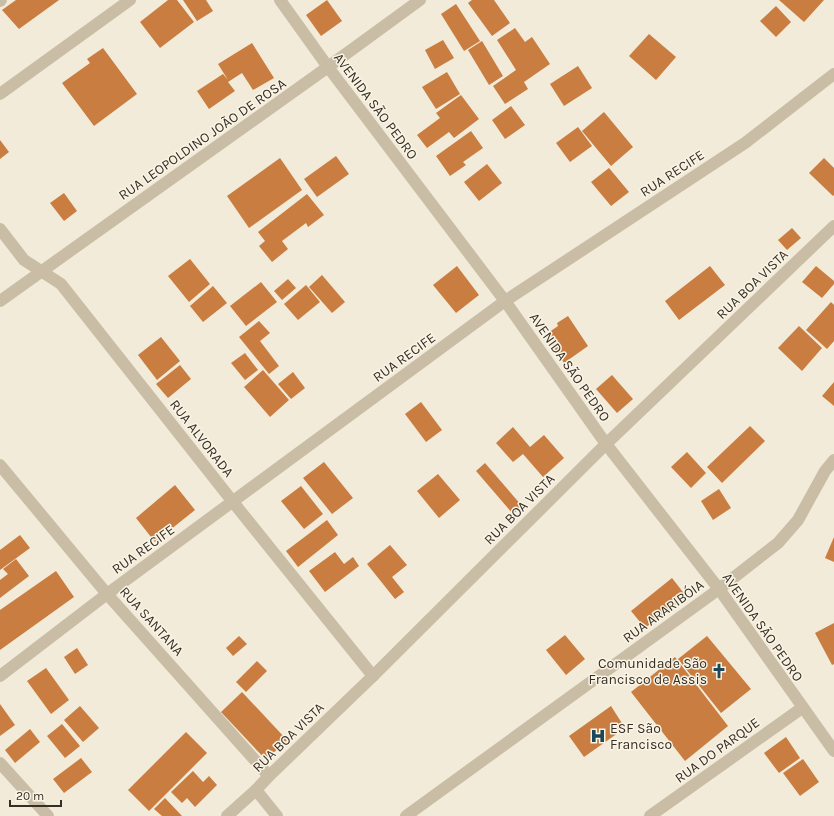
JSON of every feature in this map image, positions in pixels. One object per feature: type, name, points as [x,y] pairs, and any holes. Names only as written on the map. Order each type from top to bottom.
[{"type":"street","points":[[0,94],[130,0]]},
{"type":"street","name":"AVENIDA SÃO PEDRO","points":[[280,0],[328,67],[505,301],[606,444],[719,589],[834,752]]},
{"type":"street","name":"RUA LEOPOLDINO JOÃO DE ROSA","points":[[0,300],[420,0]]},
{"type":"street","name":"RUA RECIFE","points":[[0,676],[107,594],[505,301],[745,143],[834,74]]},
{"type":"street","name":"RUA BOA VISTA","points":[[227,816],[256,790],[373,676],[606,444],[834,226]]},
{"type":"street","name":"RUA ALVORADA","points":[[0,229],[24,260],[42,270],[61,284],[373,676]]},
{"type":"street","name":"RUA ARARIBÓIA","points":[[406,816],[719,589],[778,543],[798,520],[825,471],[834,460]]},
{"type":"street","name":"RUA SANTANA","points":[[0,465],[107,594],[269,776]]},
{"type":"street","name":"RUA DO PARQUE","points":[[650,816],[802,708]]},
{"type":"street","points":[[0,763],[48,816]]},
{"type":"street","points":[[256,790],[277,816]]},
{"type":"building","points":[[16,0],[59,0],[19,29],[2,10]]},
{"type":"building","points":[[168,0],[177,0],[194,22],[160,48],[140,22]]},
{"type":"building","points":[[183,0],[206,0],[213,11],[197,21]]},
{"type":"building","points":[[327,0],[342,21],[321,36],[306,15]]},
{"type":"building","points":[[472,0],[494,0],[510,23],[492,36],[468,3]]},
{"type":"building","points":[[779,0],[824,0],[804,22]]},
{"type":"building","points":[[456,4],[480,41],[464,51],[441,14]]},
{"type":"building","points":[[776,6],[791,22],[776,37],[760,21]]},
{"type":"building","points":[[515,28],[525,42],[532,37],[550,64],[524,82],[528,89],[505,104],[493,86],[516,70],[497,40]]},
{"type":"building","points":[[649,34],[676,57],[656,80],[629,56]]},
{"type":"building","points":[[443,40],[454,58],[435,69],[425,50]]},
{"type":"building","points":[[482,41],[503,76],[489,85],[468,50]]},
{"type":"building","points":[[252,43],[274,78],[253,90],[242,73],[228,82],[235,91],[209,109],[197,91],[223,74],[228,80],[218,64]]},
{"type":"building","points":[[103,48],[137,94],[94,126],[62,83],[90,63],[87,59]]},
{"type":"building","points":[[578,66],[592,88],[564,106],[550,84]]},
{"type":"building","points":[[447,72],[460,94],[436,109],[422,87]]},
{"type":"building","points":[[461,95],[479,119],[454,138],[449,132],[427,148],[417,135],[440,118],[436,113]]},
{"type":"building","points":[[511,106],[525,125],[505,139],[492,120]]},
{"type":"building","points":[[604,112],[633,147],[611,166],[582,131]]},
{"type":"building","points":[[578,127],[592,146],[570,162],[556,143]]},
{"type":"building","points":[[471,131],[483,148],[463,162],[466,165],[450,176],[436,156]]},
{"type":"building","points":[[0,140],[9,152],[0,159]]},
{"type":"building","points":[[336,156],[349,174],[317,197],[304,179]]},
{"type":"building","points":[[280,158],[302,190],[249,228],[227,196]]},
{"type":"building","points":[[824,158],[834,168],[833,196],[809,173]]},
{"type":"building","points":[[487,164],[502,183],[479,201],[464,182]]},
{"type":"building","points":[[609,168],[629,192],[611,206],[591,182]]},
{"type":"building","points":[[64,193],[77,211],[64,221],[50,203]]},
{"type":"building","points":[[307,194],[324,215],[308,227],[306,223],[282,241],[288,249],[272,262],[259,246],[265,241],[258,232]]},
{"type":"building","points":[[792,228],[801,238],[787,250],[778,240]]},
{"type":"building","points":[[190,259],[210,284],[189,302],[168,276]]},
{"type":"building","points":[[457,266],[479,295],[456,313],[433,285]]},
{"type":"building","points":[[710,266],[725,285],[679,320],[665,301]]},
{"type":"building","points":[[816,266],[834,281],[834,284],[822,298],[802,282]]},
{"type":"building","points":[[322,275],[345,302],[332,313],[309,287]]},
{"type":"building","points":[[288,279],[296,288],[282,300],[274,291]]},
{"type":"building","points":[[261,282],[277,302],[246,326],[230,306]]},
{"type":"building","points":[[306,285],[320,302],[298,320],[284,304]]},
{"type":"building","points":[[213,286],[227,303],[203,322],[190,306]]},
{"type":"building","points":[[831,302],[834,305],[834,341],[827,349],[806,330]]},
{"type":"building","points":[[568,316],[588,346],[564,363],[545,335],[558,326],[557,323]]},
{"type":"building","points":[[259,321],[270,333],[260,341],[279,366],[269,374],[239,337]]},
{"type":"building","points":[[799,326],[822,348],[802,371],[778,348]]},
{"type":"building","points":[[161,337],[180,361],[157,380],[138,355]]},
{"type":"building","points":[[245,353],[258,370],[245,380],[231,363]]},
{"type":"building","points":[[180,365],[191,379],[168,398],[156,384]]},
{"type":"building","points":[[263,370],[289,400],[270,417],[244,387]]},
{"type":"building","points":[[293,372],[305,388],[291,399],[278,384]]},
{"type":"building","points":[[612,375],[633,399],[617,413],[596,389]]},
{"type":"building","points":[[834,382],[834,406],[822,396]]},
{"type":"building","points":[[421,402],[442,430],[426,442],[405,414]]},
{"type":"building","points":[[750,426],[765,441],[722,483],[707,467]]},
{"type":"building","points":[[513,427],[530,447],[544,435],[564,458],[543,477],[523,454],[513,462],[496,443]]},
{"type":"building","points":[[687,452],[706,473],[691,488],[671,467]]},
{"type":"building","points":[[324,462],[353,498],[332,514],[303,478]]},
{"type":"building","points":[[485,463],[522,506],[513,514],[476,471]]},
{"type":"building","points":[[438,474],[460,500],[439,518],[417,491]]},
{"type":"building","points":[[175,485],[195,510],[155,542],[136,518]]},
{"type":"building","points":[[301,486],[323,514],[304,529],[281,501]]},
{"type":"building","points":[[719,489],[731,508],[713,520],[701,501]]},
{"type":"building","points":[[327,520],[338,535],[298,567],[286,551]]},
{"type":"building","points":[[20,535],[30,548],[0,570],[0,550]]},
{"type":"building","points":[[834,537],[834,562],[825,558]]},
{"type":"building","points":[[390,545],[407,565],[392,577],[404,592],[395,599],[367,564]]},
{"type":"building","points":[[335,552],[344,564],[353,557],[359,566],[325,592],[309,571]]},
{"type":"building","points":[[16,559],[29,576],[0,598],[0,580],[8,574],[3,569]]},
{"type":"building","points":[[56,571],[74,597],[0,650],[0,610]]},
{"type":"building","points":[[672,578],[686,596],[645,628],[631,611]]},
{"type":"building","points":[[834,623],[834,664],[832,665],[815,633]]},
{"type":"building","points":[[565,635],[585,659],[566,675],[546,650]]},
{"type":"building","points":[[239,636],[247,644],[233,656],[226,648]]},
{"type":"building","points":[[707,636],[751,689],[721,713],[678,659]]},
{"type":"building","points":[[77,648],[88,665],[75,674],[64,657]]},
{"type":"building","points":[[675,657],[728,726],[685,761],[631,692]]},
{"type":"building","points":[[257,661],[267,671],[246,692],[236,682]]},
{"type":"building","points":[[46,668],[69,700],[51,714],[27,681]]},
{"type":"building","points":[[242,692],[287,740],[266,760],[221,712]]},
{"type":"building","points":[[0,704],[15,725],[0,736]]},
{"type":"building","points":[[80,706],[99,728],[83,742],[64,720]]},
{"type":"building","points":[[611,706],[625,728],[584,757],[569,736]]},
{"type":"building","points":[[62,724],[80,746],[65,758],[47,736]]},
{"type":"building","points":[[30,729],[40,742],[15,763],[5,750]]},
{"type":"building","points":[[186,732],[207,753],[149,811],[128,790]]},
{"type":"building","points":[[786,737],[800,758],[779,773],[764,753]]},
{"type":"building","points":[[81,758],[92,772],[64,793],[53,779]]},
{"type":"building","points":[[803,759],[819,782],[800,796],[783,773]]},
{"type":"building","points":[[193,771],[203,782],[209,776],[217,785],[195,807],[187,798],[182,803],[171,792]]},
{"type":"building","points":[[165,798],[182,816],[162,816],[154,809]]},
{"type":"place","name":"Comunidade São Francisco de Assis","points":[[719,671]]},
{"type":"place","name":"ESF São Francisco","points":[[598,736]]}]
